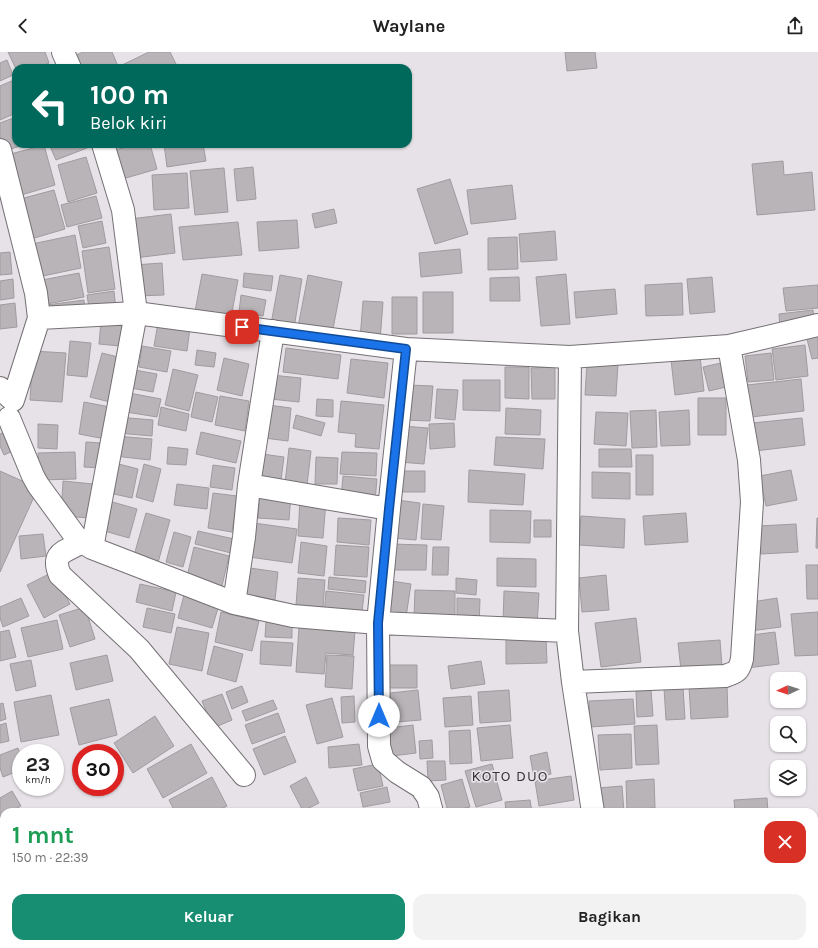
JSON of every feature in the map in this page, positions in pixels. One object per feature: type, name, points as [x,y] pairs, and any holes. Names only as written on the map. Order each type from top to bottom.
[{"type":"street","points":[[63,52],[68,64]]},
{"type":"street","points":[[104,148],[124,210],[136,313],[77,547],[56,560],[57,567],[60,575],[139,649],[244,775]]},
{"type":"street","points":[[0,150],[36,293],[39,318],[5,407],[33,476],[76,537],[77,547]]},
{"type":"street","points":[[39,318],[136,313],[406,349],[570,357],[729,346],[818,325]]},
{"type":"street","points":[[234,603],[272,331]]},
{"type":"street","points":[[573,682],[725,676],[734,673],[740,668],[742,659],[752,502],[749,460],[729,346]]},
{"type":"street","points":[[406,349],[378,623],[379,746],[383,760],[397,772],[421,787],[428,797],[431,808]]},
{"type":"street","points":[[570,357],[566,631],[592,808]]},
{"type":"street","points":[[250,485],[389,509]]},
{"type":"street","points":[[77,547],[234,603],[293,616],[378,623],[566,631]]},
{"type":"building","points":[[8,52],[45,52],[49,63],[47,64],[14,64]]},
{"type":"building","points":[[83,52],[112,52],[117,64],[75,64],[72,57]]},
{"type":"building","points":[[149,52],[170,52],[176,64],[124,64]]},
{"type":"building","points":[[565,52],[595,52],[597,68],[567,71]]},
{"type":"building","points":[[7,60],[12,75],[0,81],[0,63]]},
{"type":"building","points":[[12,81],[12,115],[0,120],[0,86]]},
{"type":"building","points":[[12,118],[12,148],[14,148],[5,151],[0,137],[0,123]]},
{"type":"building","points":[[33,148],[45,148],[55,185],[18,196],[7,155]]},
{"type":"building","points":[[51,148],[87,148],[56,160]]},
{"type":"building","points":[[123,148],[151,148],[157,169],[119,180],[111,151]]},
{"type":"building","points":[[165,148],[204,148],[206,161],[167,167]]},
{"type":"building","points":[[86,157],[97,193],[68,202],[58,165]]},
{"type":"building","points":[[783,161],[784,175],[812,172],[815,210],[757,215],[752,164]]},
{"type":"building","points":[[253,167],[256,199],[237,201],[234,169]]},
{"type":"building","points":[[224,168],[228,212],[195,215],[190,171]]},
{"type":"building","points":[[187,173],[189,208],[154,210],[152,175]]},
{"type":"building","points":[[450,179],[468,234],[435,244],[417,189]]},
{"type":"building","points":[[512,185],[516,219],[471,224],[467,190]]},
{"type":"building","points":[[54,190],[65,229],[31,239],[20,199]]},
{"type":"building","points":[[96,196],[102,218],[67,227],[61,205]]},
{"type":"building","points":[[334,209],[337,223],[315,228],[312,214]]},
{"type":"building","points":[[171,214],[175,253],[135,258],[130,219]]},
{"type":"building","points":[[297,220],[299,248],[259,251],[257,222]]},
{"type":"building","points":[[102,221],[106,243],[83,248],[78,226]]},
{"type":"building","points":[[238,222],[242,255],[183,260],[179,227]]},
{"type":"building","points":[[555,231],[557,260],[521,262],[519,234]]},
{"type":"building","points":[[75,235],[81,268],[38,277],[32,244]]},
{"type":"building","points":[[517,237],[518,269],[488,270],[488,238]]},
{"type":"building","points":[[109,247],[115,289],[88,293],[82,251]]},
{"type":"building","points":[[460,249],[462,273],[421,277],[419,253]]},
{"type":"building","points":[[10,252],[12,274],[0,275],[0,253]]},
{"type":"building","points":[[162,263],[164,295],[136,296],[134,265]]},
{"type":"building","points":[[79,273],[84,297],[47,304],[42,280]]},
{"type":"building","points":[[244,273],[273,276],[271,291],[243,287]]},
{"type":"building","points":[[202,274],[238,280],[230,323],[194,317]]},
{"type":"building","points":[[566,274],[570,324],[541,326],[536,277]]},
{"type":"building","points":[[280,275],[302,279],[294,328],[271,324]]},
{"type":"building","points":[[308,275],[342,282],[332,334],[298,327]]},
{"type":"building","points":[[519,277],[520,301],[490,301],[490,278]]},
{"type":"building","points":[[712,277],[715,312],[690,314],[687,279]]},
{"type":"building","points":[[13,279],[14,298],[0,300],[0,281]]},
{"type":"building","points":[[682,283],[683,315],[646,316],[645,285]]},
{"type":"building","points":[[818,285],[818,308],[786,311],[783,288]]},
{"type":"building","points":[[615,289],[617,314],[576,318],[574,292]]},
{"type":"building","points":[[114,291],[116,310],[90,314],[87,295]]},
{"type":"building","points":[[423,292],[453,292],[453,333],[423,333]]},
{"type":"building","points":[[241,295],[266,300],[263,316],[239,312]]},
{"type":"building","points":[[392,297],[417,297],[417,334],[392,334]]},
{"type":"building","points":[[84,300],[85,311],[49,316],[47,305]]},
{"type":"building","points":[[363,301],[383,302],[380,341],[360,339]]},
{"type":"building","points":[[15,303],[17,327],[0,329],[0,305]]},
{"type":"building","points":[[813,310],[815,323],[780,327],[779,314]]},
{"type":"building","points":[[101,321],[122,324],[120,346],[99,344]]},
{"type":"building","points":[[158,323],[190,328],[187,351],[154,346]]},
{"type":"building","points":[[818,332],[818,358],[812,359],[806,335]]},
{"type":"building","points":[[70,341],[91,343],[87,377],[67,375]]},
{"type":"building","points":[[805,345],[808,376],[776,380],[772,349]]},
{"type":"building","points":[[142,346],[171,351],[167,372],[139,367]]},
{"type":"building","points":[[286,348],[341,355],[338,379],[283,372]]},
{"type":"building","points":[[197,350],[216,353],[214,367],[195,365]]},
{"type":"building","points":[[33,351],[66,353],[62,402],[30,400]]},
{"type":"building","points":[[102,353],[126,359],[114,403],[90,397]]},
{"type":"building","points":[[771,353],[774,380],[748,382],[745,356]]},
{"type":"building","points":[[700,356],[704,391],[675,395],[671,360]]},
{"type":"building","points":[[224,358],[249,364],[242,396],[217,390]]},
{"type":"building","points":[[351,359],[388,363],[384,398],[347,393]]},
{"type":"building","points":[[587,363],[618,364],[616,396],[585,395]]},
{"type":"building","points":[[721,363],[726,387],[709,391],[703,367]]},
{"type":"building","points":[[505,367],[529,367],[529,399],[505,398]]},
{"type":"building","points":[[555,367],[555,399],[532,399],[531,368]]},
{"type":"building","points":[[129,369],[157,374],[153,392],[125,387]]},
{"type":"building","points":[[173,369],[198,375],[189,411],[165,405]]},
{"type":"building","points":[[271,375],[301,378],[299,402],[270,399]]},
{"type":"building","points":[[801,379],[804,411],[751,417],[747,385]]},
{"type":"building","points":[[463,380],[500,380],[500,411],[463,410]]},
{"type":"building","points":[[408,385],[433,386],[430,421],[405,420]]},
{"type":"building","points":[[437,389],[458,390],[455,420],[435,418]]},
{"type":"building","points":[[124,392],[161,399],[157,417],[120,411]]},
{"type":"building","points":[[196,392],[218,397],[212,422],[191,417]]},
{"type":"building","points":[[220,396],[249,401],[245,431],[215,425]]},
{"type":"building","points":[[698,398],[726,398],[726,435],[698,435]]},
{"type":"building","points":[[317,399],[333,400],[333,417],[316,416]]},
{"type":"building","points":[[341,401],[384,405],[379,449],[355,447],[356,434],[338,432]]},
{"type":"building","points":[[84,402],[110,407],[105,439],[79,434]]},
{"type":"building","points":[[268,405],[291,408],[288,441],[264,438]]},
{"type":"building","points":[[161,407],[189,414],[186,431],[158,425]]},
{"type":"building","points":[[506,408],[541,410],[540,435],[505,434]]},
{"type":"building","points":[[656,410],[657,447],[632,448],[630,411]]},
{"type":"building","points":[[689,410],[690,445],[661,446],[659,412]]},
{"type":"building","points":[[596,412],[628,413],[626,446],[594,444]]},
{"type":"building","points":[[296,415],[325,423],[321,436],[293,428]]},
{"type":"building","points":[[118,417],[153,420],[152,436],[117,433]]},
{"type":"building","points":[[802,418],[805,445],[755,451],[752,423]]},
{"type":"building","points":[[454,423],[455,447],[430,449],[429,424]]},
{"type":"building","points":[[38,424],[58,425],[57,449],[38,448]]},
{"type":"building","points":[[403,426],[428,428],[424,464],[399,462]]},
{"type":"building","points":[[6,431],[15,450],[4,455],[0,446],[0,434]]},
{"type":"building","points":[[201,432],[241,441],[236,463],[196,454]]},
{"type":"building","points":[[116,436],[152,439],[150,460],[114,456]]},
{"type":"building","points":[[496,437],[545,439],[543,469],[494,465]]},
{"type":"building","points":[[86,442],[102,443],[101,468],[84,467]]},
{"type":"building","points":[[168,447],[188,449],[186,465],[167,464]]},
{"type":"building","points":[[289,448],[311,451],[307,485],[285,483]]},
{"type":"building","points":[[599,449],[631,449],[632,467],[599,467]]},
{"type":"building","points":[[75,452],[76,479],[39,480],[38,453]]},
{"type":"building","points":[[342,452],[377,453],[376,476],[340,474]]},
{"type":"building","points":[[262,454],[284,457],[281,480],[260,477]]},
{"type":"building","points":[[636,455],[653,455],[653,495],[636,495]]},
{"type":"building","points":[[316,457],[338,458],[337,484],[315,484]]},
{"type":"building","points":[[111,462],[138,469],[132,498],[105,492]]},
{"type":"building","points":[[144,464],[161,469],[153,502],[136,497]]},
{"type":"building","points":[[213,465],[235,468],[232,490],[210,487]]},
{"type":"building","points":[[469,470],[525,474],[523,505],[468,502]]},
{"type":"building","points":[[791,470],[797,500],[766,506],[760,476]]},
{"type":"building","points":[[0,471],[38,488],[0,572]]},
{"type":"building","points":[[397,471],[425,471],[425,492],[397,492]]},
{"type":"building","points":[[592,472],[630,473],[630,499],[592,498]]},
{"type":"building","points":[[343,476],[377,479],[375,501],[341,499]]},
{"type":"building","points":[[63,481],[93,484],[91,518],[61,516]]},
{"type":"building","points":[[177,484],[209,488],[207,509],[174,505]]},
{"type":"building","points":[[260,492],[291,494],[289,520],[258,518]]},
{"type":"building","points":[[213,493],[237,496],[232,532],[208,528]]},
{"type":"building","points":[[300,499],[326,501],[323,538],[298,536]]},
{"type":"building","points":[[397,500],[420,503],[416,540],[393,538]]},
{"type":"building","points":[[109,501],[137,509],[129,538],[101,530]]},
{"type":"building","points":[[423,504],[444,506],[441,540],[421,539]]},
{"type":"building","points":[[490,510],[531,511],[530,543],[490,542]]},
{"type":"building","points":[[146,513],[170,520],[157,566],[133,559]]},
{"type":"building","points":[[686,513],[688,542],[645,545],[643,516]]},
{"type":"building","points":[[581,516],[625,519],[624,548],[579,545]]},
{"type":"building","points":[[338,518],[371,520],[369,545],[337,542]]},
{"type":"building","points":[[817,518],[818,548],[816,548]]},
{"type":"building","points":[[534,520],[551,520],[551,537],[534,537]]},
{"type":"building","points":[[254,523],[297,529],[292,563],[249,557]]},
{"type":"building","points":[[796,524],[798,552],[761,554],[759,526]]},
{"type":"building","points":[[198,531],[234,539],[231,553],[195,544]]},
{"type":"building","points":[[174,532],[191,537],[183,567],[166,562]]},
{"type":"building","points":[[43,534],[46,556],[21,559],[19,536]]},
{"type":"building","points":[[301,542],[327,546],[324,576],[298,573]]},
{"type":"building","points":[[390,544],[427,545],[426,570],[390,570]]},
{"type":"building","points":[[336,545],[369,547],[367,577],[334,575]]},
{"type":"building","points":[[194,547],[229,556],[221,590],[186,581]]},
{"type":"building","points":[[433,547],[449,547],[448,575],[432,575]]},
{"type":"building","points":[[497,558],[536,559],[536,587],[497,586]]},
{"type":"building","points":[[806,565],[818,565],[818,599],[807,599]]},
{"type":"building","points":[[250,568],[278,572],[275,600],[246,596]]},
{"type":"building","points":[[53,572],[70,604],[44,618],[27,585]]},
{"type":"building","points":[[606,575],[609,610],[582,612],[579,578]]},
{"type":"building","points":[[329,577],[366,581],[365,593],[328,589]]},
{"type":"building","points":[[298,578],[325,580],[323,607],[296,605]]},
{"type":"building","points":[[456,578],[477,580],[476,595],[456,593]]},
{"type":"building","points":[[385,580],[411,584],[406,617],[380,614]]},
{"type":"building","points":[[140,584],[176,592],[172,611],[136,602]]},
{"type":"building","points":[[415,590],[455,591],[455,618],[414,617]]},
{"type":"building","points":[[326,591],[364,595],[361,620],[324,615]]},
{"type":"building","points":[[504,591],[539,593],[537,625],[503,623]]},
{"type":"building","points":[[184,595],[219,605],[212,628],[178,618]]},
{"type":"building","points":[[21,598],[29,616],[3,627],[0,618],[0,607]]},
{"type":"building","points":[[457,598],[480,599],[479,625],[457,624]]},
{"type":"building","points":[[777,598],[781,627],[750,631],[746,603]]},
{"type":"building","points":[[85,607],[95,639],[70,647],[59,615]]},
{"type":"building","points":[[147,608],[175,614],[171,633],[143,627]]},
{"type":"building","points":[[221,612],[259,621],[252,651],[215,642]]},
{"type":"building","points":[[818,612],[818,655],[795,656],[791,614]]},
{"type":"building","points":[[636,618],[641,662],[601,667],[595,623]]},
{"type":"building","points":[[57,620],[63,649],[28,657],[21,628]]},
{"type":"building","points":[[266,622],[292,623],[292,638],[265,637]]},
{"type":"building","points":[[177,627],[209,633],[202,671],[169,664]]},
{"type":"building","points":[[299,627],[355,631],[353,655],[326,653],[324,674],[296,672]]},
{"type":"building","points":[[9,630],[16,657],[0,661],[0,632]]},
{"type":"building","points":[[775,632],[779,664],[747,668],[744,636]]},
{"type":"building","points":[[546,637],[547,663],[506,664],[506,638]]},
{"type":"building","points":[[720,640],[722,666],[681,670],[678,643]]},
{"type":"building","points":[[261,641],[293,643],[291,666],[260,664]]},
{"type":"building","points":[[214,646],[243,654],[236,682],[207,674]]},
{"type":"building","points":[[107,655],[113,681],[76,690],[70,663]]},
{"type":"building","points":[[327,655],[354,656],[352,689],[325,687]]},
{"type":"building","points":[[31,660],[36,686],[16,691],[10,664]]},
{"type":"building","points":[[481,661],[485,684],[451,689],[448,666]]},
{"type":"building","points":[[382,665],[417,665],[417,688],[382,688]]},
{"type":"building","points":[[727,685],[728,717],[691,719],[689,687]]},
{"type":"building","points":[[242,686],[248,702],[232,709],[226,692]]},
{"type":"building","points":[[683,687],[685,719],[666,720],[664,688]]},
{"type":"building","points":[[418,690],[421,720],[384,723],[381,694]]},
{"type":"building","points":[[509,690],[511,721],[480,723],[478,692]]},
{"type":"building","points":[[651,690],[653,716],[637,717],[636,691]]},
{"type":"building","points":[[222,694],[232,720],[213,728],[202,701]]},
{"type":"building","points":[[51,695],[59,735],[21,742],[14,702]]},
{"type":"building","points":[[354,696],[355,722],[342,723],[341,697]]},
{"type":"building","points":[[471,696],[473,725],[445,727],[443,698]]},
{"type":"building","points":[[332,698],[343,737],[317,744],[306,705]]},
{"type":"building","points":[[109,699],[117,735],[79,744],[70,708]]},
{"type":"building","points":[[633,699],[635,724],[590,727],[589,701]]},
{"type":"building","points":[[273,700],[277,709],[246,721],[242,711]]},
{"type":"building","points":[[3,703],[6,719],[0,721],[0,704]]},
{"type":"building","points":[[278,713],[285,732],[252,744],[245,725]]},
{"type":"building","points":[[155,716],[174,746],[133,773],[124,759],[124,744],[114,743]]},
{"type":"building","points":[[6,723],[9,741],[0,743],[0,725]]},
{"type":"building","points":[[413,725],[416,753],[392,756],[388,728]]},
{"type":"building","points":[[510,725],[513,758],[481,761],[477,728]]},
{"type":"building","points":[[657,725],[659,764],[636,765],[634,726]]},
{"type":"building","points":[[470,730],[472,763],[450,764],[449,731]]},
{"type":"building","points":[[631,734],[632,768],[600,770],[598,735]]},
{"type":"building","points":[[285,736],[296,762],[264,775],[253,749]]},
{"type":"building","points":[[432,740],[433,758],[420,759],[419,741]]},
{"type":"building","points":[[191,744],[207,773],[163,798],[147,769]]},
{"type":"building","points":[[359,744],[362,765],[329,768],[328,747]]},
{"type":"building","points":[[12,750],[12,774],[3,777],[0,768],[0,755]]},
{"type":"building","points":[[547,752],[551,774],[534,778],[530,756]]},
{"type":"building","points":[[427,761],[445,761],[446,780],[428,781]]},
{"type":"building","points":[[378,764],[383,786],[358,791],[353,769]]},
{"type":"building","points":[[492,764],[502,800],[476,807],[465,771]]},
{"type":"building","points":[[571,776],[574,800],[539,806],[535,781]]},
{"type":"building","points":[[212,777],[227,806],[223,808],[173,808],[169,800]]},
{"type":"building","points":[[306,777],[319,803],[309,808],[301,808],[290,786]]},
{"type":"building","points":[[462,779],[470,807],[447,808],[441,785]]},
{"type":"building","points":[[654,779],[655,808],[627,808],[626,781]]},
{"type":"building","points":[[622,786],[624,808],[599,808],[598,788]]},
{"type":"building","points":[[387,787],[390,802],[363,807],[360,793]]},
{"type":"building","points":[[12,791],[12,796],[15,796],[21,806],[17,808],[0,808],[0,798]]},
{"type":"building","points":[[767,798],[768,808],[735,808],[734,800]]},
{"type":"building","points":[[530,800],[531,808],[506,808],[505,802]]},
{"type":"district","name":"KOTO DUO","points":[[510,776]]},
{"type":"route","points":[[242,327],[406,349],[378,623],[379,716]]}]
